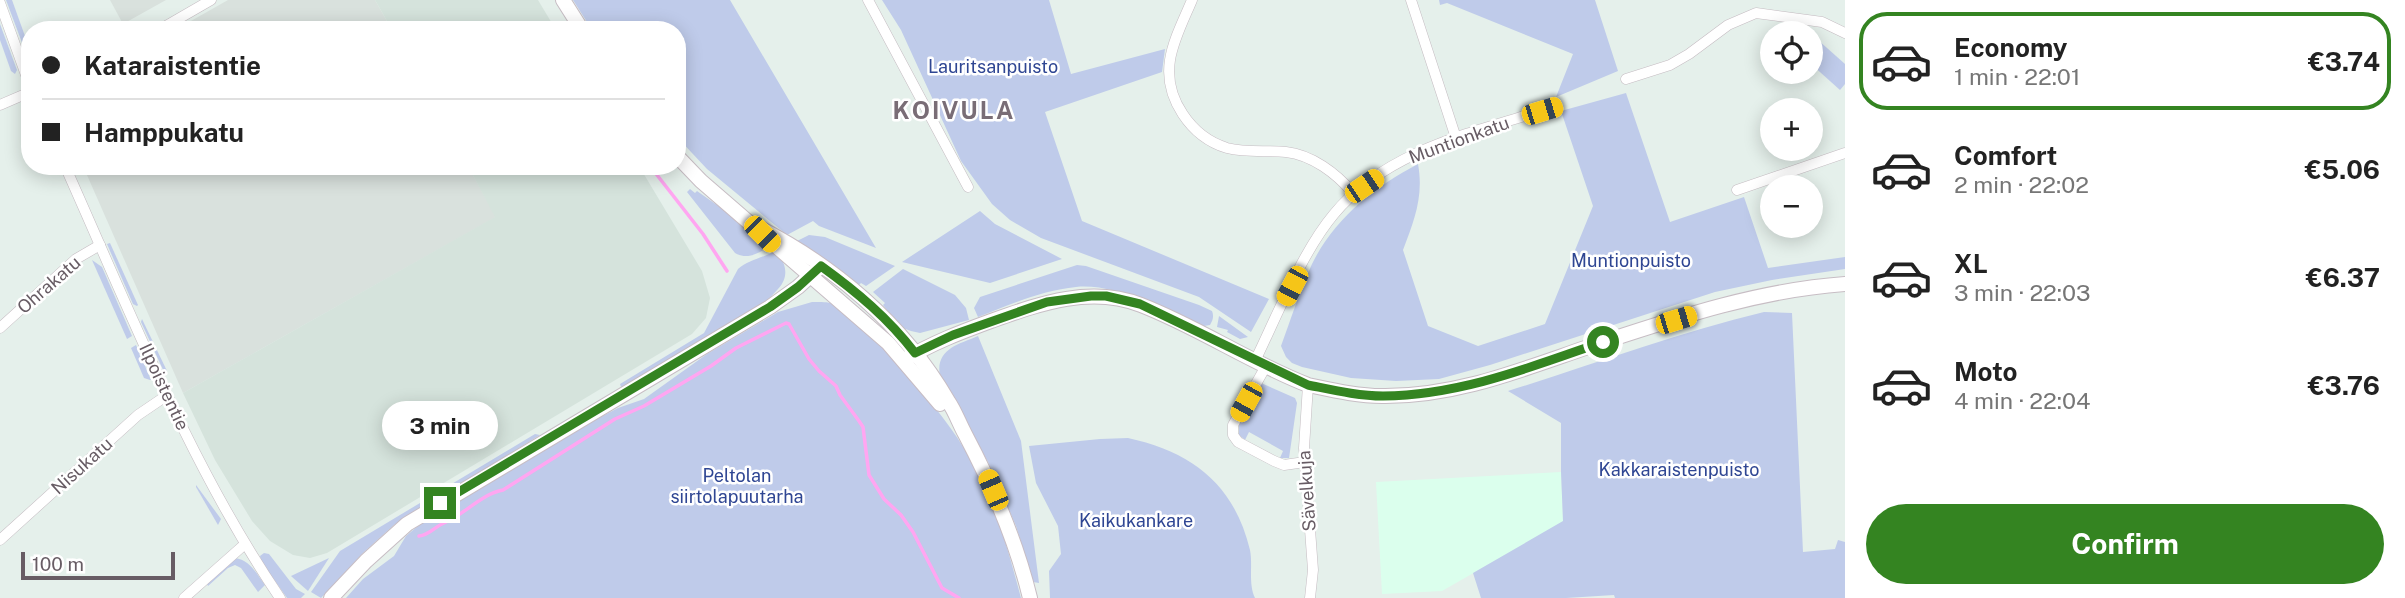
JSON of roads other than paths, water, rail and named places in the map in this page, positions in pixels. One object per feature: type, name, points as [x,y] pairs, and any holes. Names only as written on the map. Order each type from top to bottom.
[{"type":"street","points":[[175,21],[211,0]]},
{"type":"street","points":[[563,0],[576,21]]},
{"type":"street","points":[[868,0],[968,187]]},
{"type":"street","points":[[1192,0],[1176,38],[1169,65],[1174,96],[1189,124],[1207,138],[1226,147],[1285,152],[1308,158],[1325,168],[1353,193]]},
{"type":"street","points":[[1410,0],[1455,138]]},
{"type":"street","points":[[0,4],[21,61]]},
{"type":"street","points":[[1626,79],[1670,65],[1728,25],[1756,13],[1822,22],[1845,33]]},
{"type":"street","points":[[0,105],[21,96]]},
{"type":"street","name":"Muntionkatu","points":[[1305,462],[1284,464],[1274,461],[1238,442],[1233,435],[1233,425],[1313,244],[1332,216],[1353,193],[1402,160],[1455,138],[1557,106]]},
{"type":"street","points":[[1737,190],[1845,153]]},
{"type":"street","points":[[686,165],[752,224],[816,271],[856,291],[879,311],[910,357],[949,401],[985,470],[1010,530],[1030,598]]},
{"type":"street","name":"Ilpoistentie","points":[[69,175],[166,396],[214,491],[244,544],[280,598]]},
{"type":"street","name":"Ohrakatu","points":[[0,328],[76,259],[100,245]]},
{"type":"street","points":[[331,598],[407,524],[770,307],[816,271]]},
{"type":"street","points":[[910,357],[953,335],[1047,302],[1106,296],[1140,304],[1308,385],[1381,396],[1449,390],[1506,376],[1603,342],[1749,298],[1845,284]]},
{"type":"street","name":"Sävelkuja","points":[[1308,385],[1305,462],[1313,570],[1310,598]]},
{"type":"street","name":"Nisukatu","points":[[0,540],[138,415],[166,396]]},
{"type":"street","points":[[184,598],[244,544]]},
{"type":"waterway","points":[[657,175],[703,234],[727,271]]},
{"type":"waterway","points":[[419,536],[487,496],[503,490],[615,419],[644,406],[711,366],[736,348],[786,323],[809,359],[836,386],[863,427],[869,475],[884,499],[901,515],[913,532],[942,588],[959,598]]},
{"type":"district","name":"KOIVULA","points":[[954,111]]},
{"type":"park label","name":"Lauritsanpuisto","points":[[993,67]]},
{"type":"park label","name":"Muntionpuisto","points":[[1631,261]]},
{"type":"park label","name":"Kakkaraistenpuisto","points":[[1679,470]]},
{"type":"park label","name":"Peltolan siirtolapuutarha","points":[[737,486]]},
{"type":"park label","name":"Kaikukankare","points":[[1136,521]]}]
